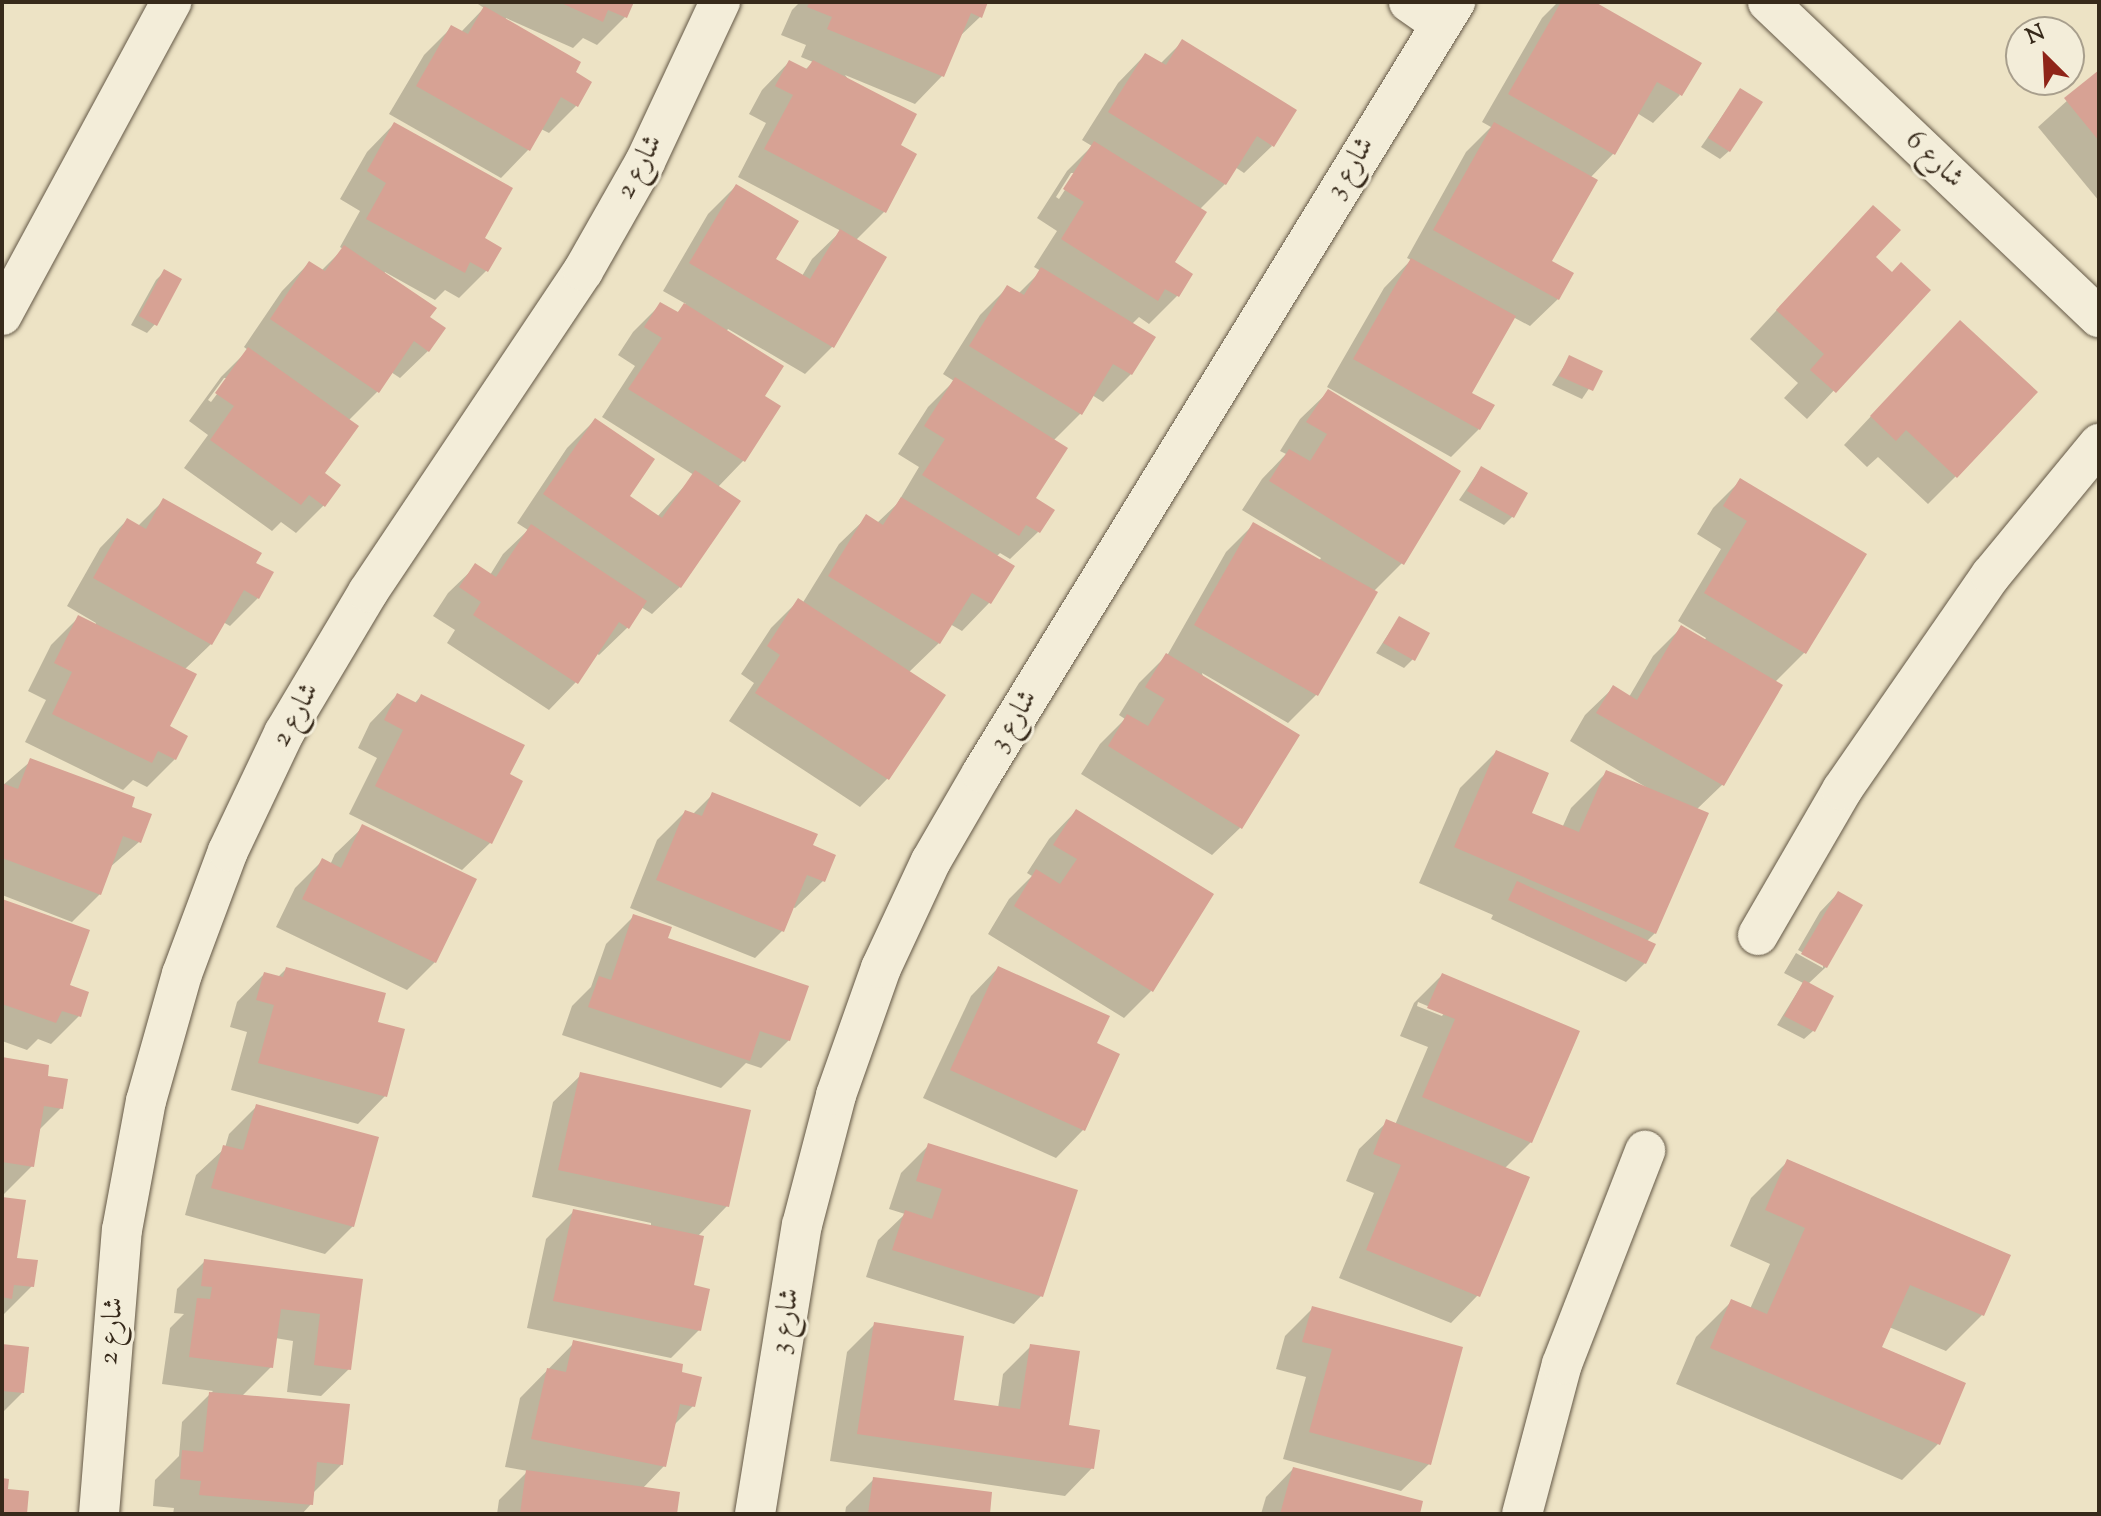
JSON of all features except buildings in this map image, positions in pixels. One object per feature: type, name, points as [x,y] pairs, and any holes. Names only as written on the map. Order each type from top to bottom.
[{"type":"street","name":"شارع 2","points":[[99,1514],[122,1230],[146,1101],[182,974],[228,851],[284,733],[368,592],[583,271],[645,162],[720,2]]},
{"type":"street","points":[[1409,2],[1448,13]]},
{"type":"street","name":"شارع 6","points":[[1768,2],[2099,317]]},
{"type":"street","points":[[2,315],[170,3]]},
{"type":"street","name":"شارع 3","points":[[755,1514],[802,1225],[836,1095],[881,968],[931,861],[982,773],[1448,13]]},
{"type":"street","points":[[1758,935],[1842,790],[1982,587],[2099,444]]},
{"type":"street","points":[[1522,1514],[1562,1364],[1645,1151]]}]
